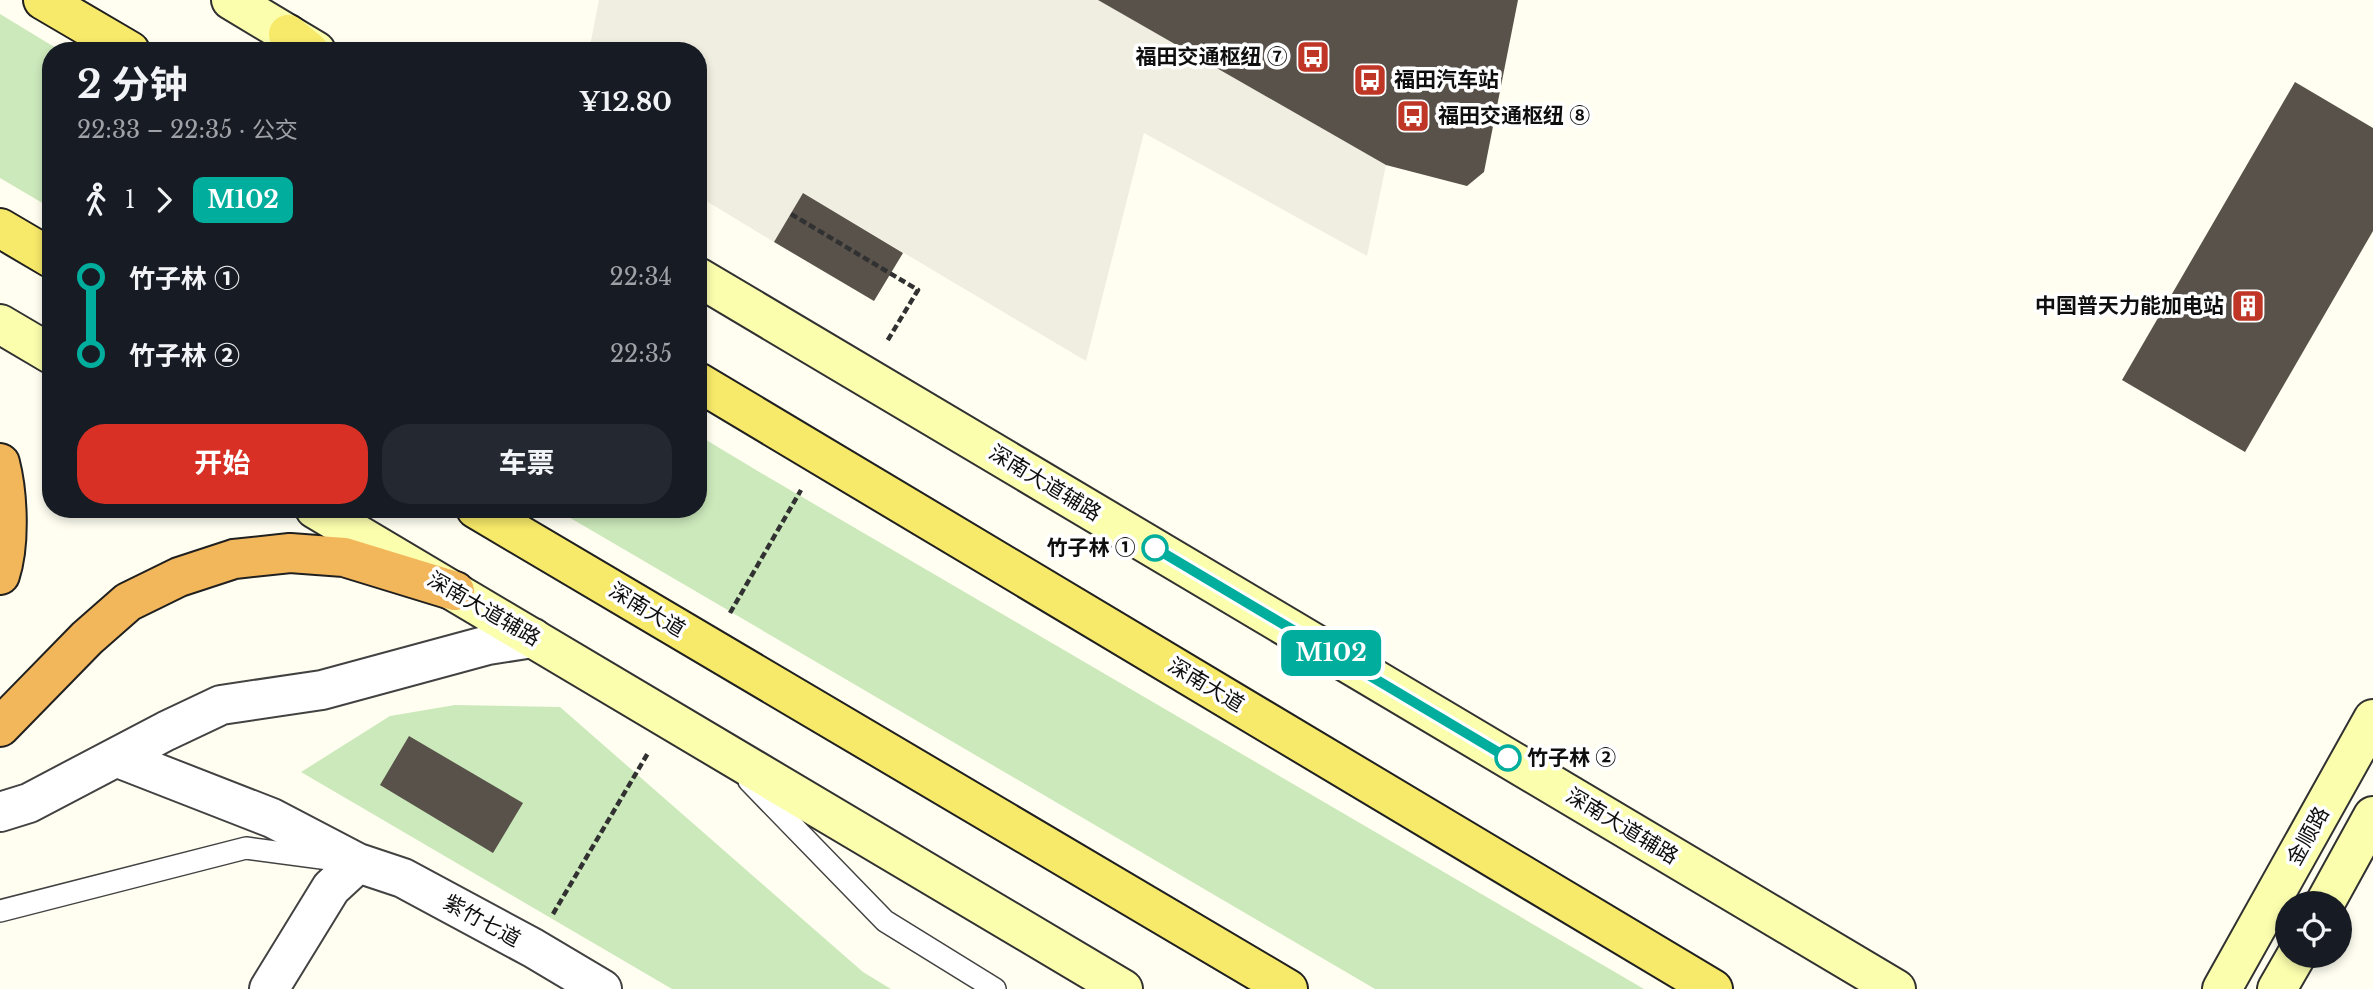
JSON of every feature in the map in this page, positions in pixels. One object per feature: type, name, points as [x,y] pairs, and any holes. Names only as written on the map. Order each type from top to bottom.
[{"type":"highway","points":[[0,463],[6,521],[4,564],[0,575]]},
{"type":"highway","points":[[0,727],[87,638],[128,602],[179,576],[234,559],[289,553],[344,557],[455,592]]},
{"type":"main road","points":[[43,0],[115,42]]},
{"type":"main road","points":[[231,0],[299,42]]},
{"type":"main road","points":[[0,228],[42,253]]},
{"type":"main road","points":[[0,260],[42,270]]},
{"type":"main road","name":"深南大道辅路","points":[[707,282],[1896,989]]},
{"type":"main road","points":[[0,324],[42,349]]},
{"type":"main road","points":[[707,379],[749,412]]},
{"type":"main road","name":"深南大道","points":[[707,387],[1713,989]]},
{"type":"main road","name":"深南大道辅路","points":[[330,518],[1123,989]]},
{"type":"main road","name":"深南大道","points":[[491,518],[1288,989]]},
{"type":"main road","name":"金顺路","points":[[2222,989],[2373,719]]},
{"type":"main road","points":[[2332,891],[2373,816]]},
{"type":"main road","points":[[2277,989],[2289,968]]},
{"type":"street","points":[[0,812],[29,803],[221,705],[322,690],[488,645],[533,638]]},
{"type":"street","name":"紫竹七道","points":[[118,758],[272,818],[358,863],[403,878],[533,948],[602,989]]},
{"type":"street","points":[[269,989],[331,888],[358,863]]},
{"type":"lane","points":[[713,744],[885,921],[995,989]]},
{"type":"lane","points":[[0,911],[246,848],[358,863]]},
{"type":"path","points":[[790,214],[918,290],[866,377]]},
{"type":"path","points":[[710,648],[821,455]]},
{"type":"path","points":[[533,948],[669,718]]},
{"type":"green space","points":[[0,14],[46,42],[42,42],[42,203],[0,178]]},
{"type":"green space","points":[[707,440],[1644,989],[1375,989],[570,518],[707,518]]},
{"type":"green space","points":[[455,705],[560,707],[863,972],[891,989],[672,989],[301,772],[390,716]]},
{"type":"shaded area","points":[[599,0],[1098,0],[1386,165],[1367,256],[1144,133],[1086,361],[803,193],[774,242],[707,201],[707,42],[591,42]]},
{"type":"building","name":"福田汽车站","points":[[1098,0],[1518,0],[1484,172],[1467,186],[1386,165]]},
{"type":"building","name":"中国普天力能加电站","points":[[2295,82],[2373,128],[2373,231],[2245,452],[2122,380]]},
{"type":"building","points":[[803,193],[903,253],[874,301],[774,242]]},
{"type":"building","points":[[409,736],[523,803],[493,853],[380,785]]},
{"type":"bus line","name":"M102","points":[[1155,548],[1508,758]]},
{"type":"place","name":"福田交通枢纽 ⑦","points":[[1313,57]]},
{"type":"place","name":"福田汽车站","points":[[1370,80]]},
{"type":"place","name":"福田交通枢纽 ⑧","points":[[1413,116]]},
{"type":"place","name":"中国普天力能加电站","points":[[2248,306]]},
{"type":"place","name":"竹子林 ①","points":[[1155,548]]},
{"type":"place","name":"竹子林 ②","points":[[1508,758]]}]
